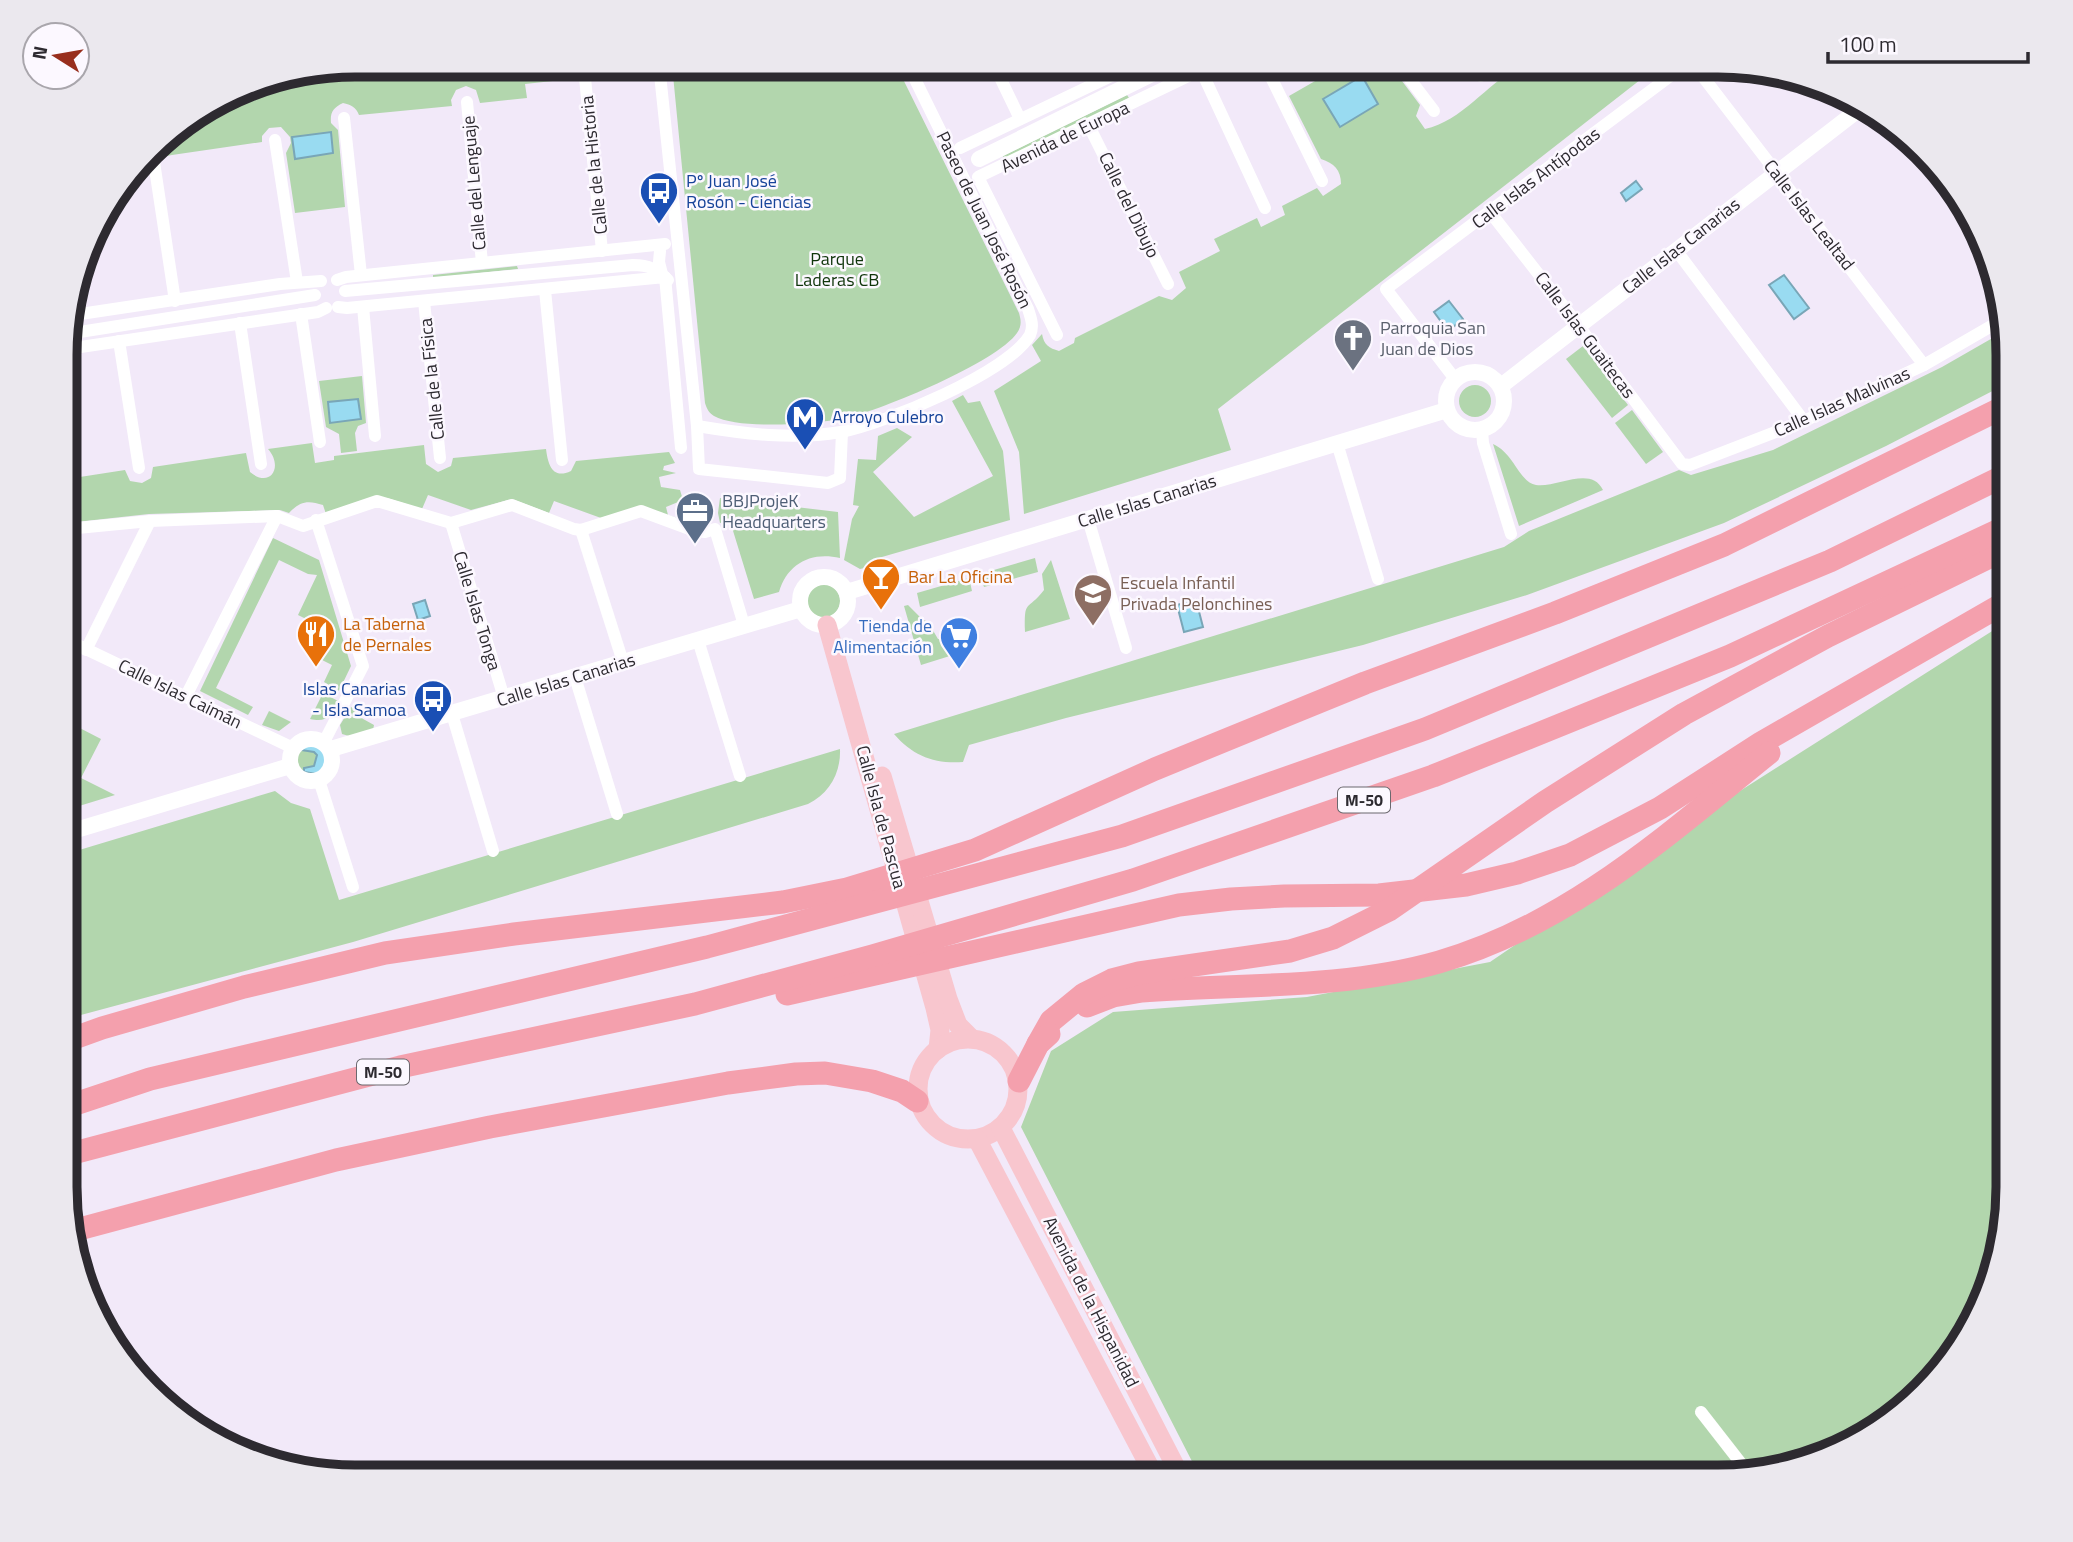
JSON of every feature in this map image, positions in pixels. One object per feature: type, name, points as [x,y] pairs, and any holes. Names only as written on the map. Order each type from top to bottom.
[{"type":"highway","points":[[77,1037],[244,987],[386,953],[514,934],[783,902],[846,890],[975,850],[1155,769],[1365,683],[1555,613],[1724,544],[1996,411]]},
{"type":"highway","name":"M-50","points":[[77,1103],[150,1079],[707,947],[1122,836],[1425,729],[1830,561],[1996,480]]},
{"type":"highway","name":"M-50","points":[[77,1152],[400,1067],[695,1004],[873,956],[1133,880],[1433,776],[1730,656],[1996,532]]},
{"type":"highway","points":[[1019,1081],[1051,1021],[1084,994],[1112,980],[1139,973],[1290,951],[1333,938],[1389,910],[1545,802],[1684,715],[1828,636],[1996,554]]},
{"type":"highway","points":[[695,1004],[740,1005],[1179,905],[1284,896],[1379,895],[1466,885],[1517,873],[1570,855],[1650,814],[1761,743],[1996,608]]},
{"type":"highway","points":[[1038,1044],[1089,1004],[1113,996],[1142,991],[1372,975],[1437,963],[1516,934],[1556,913],[1644,854],[1770,753],[1885,672]]},
{"type":"highway","points":[[80,1229],[336,1160],[490,1127],[728,1083],[796,1073],[824,1073],[872,1081],[902,1091],[917,1101]]},
{"type":"highway","points":[[77,1089],[150,1079]]},
{"type":"main road","name":"Calle Isla de Pascua","points":[[831,624],[942,1004]]},
{"type":"main road","points":[[942,1004],[971,1038]]},
{"type":"main road","points":[[938,1049],[942,1004]]},
{"type":"main road","points":[[971,1038],[979,1038],[994,1045],[1007,1056],[1019,1081],[1015,1110],[1001,1128],[977,1139],[950,1137],[928,1120],[917,1101],[919,1074],[931,1053],[952,1040],[971,1038]]},
{"type":"main road","name":"Avenida de la Hispanidad","points":[[1001,1128],[1175,1465]]},
{"type":"main road","name":"Avenida de la Hispanidad","points":[[977,1139],[1149,1465]]},
{"type":"street","points":[[662,77],[697,424],[699,469],[828,483],[840,478],[842,432]]},
{"type":"street","name":"Paseo de Juan José Rosón","points":[[679,424],[697,424],[748,434],[794,437],[842,432],[926,404],[978,377],[1024,343],[1033,326],[1028,309],[967,185],[955,149],[915,77]]},
{"type":"street","points":[[999,77],[1020,120]]},
{"type":"street","name":"Avenida de Europa","points":[[955,149],[1109,77]]},
{"type":"street","name":"Avenida de Europa","points":[[979,159],[1147,77]]},
{"type":"street","name":"Avenida de Europa","points":[[967,185],[978,177],[1188,77]]},
{"type":"street","points":[[1210,77],[1265,208]]},
{"type":"street","points":[[1271,77],[1322,181]]},
{"type":"street","points":[[1408,77],[1434,111]]},
{"type":"street","name":"Calle Islas Antípodas","points":[[1455,379],[1387,289],[1669,77]]},
{"type":"street","name":"Calle Islas Lealtad","points":[[1703,77],[1924,365]]},
{"type":"street","name":"Calle de la Historia","points":[[585,78],[603,251]]},
{"type":"street","name":"Avenida de Europa","points":[[1128,87],[1151,96]]},
{"type":"street","name":"Avenida de Europa","points":[[1073,113],[1076,93]]},
{"type":"street","name":"Calle del Lenguaje","points":[[467,102],[482,263]]},
{"type":"street","name":"Calle Islas Canarias","points":[[1501,386],[1855,113]]},
{"type":"street","points":[[344,118],[361,275]]},
{"type":"street","name":"Calle del Dibujo","points":[[1089,126],[1168,284]]},
{"type":"street","points":[[275,140],[297,282]]},
{"type":"street","name":"Avenida de Europa","points":[[955,149],[971,151],[979,159],[978,177]]},
{"type":"street","points":[[153,164],[175,301]]},
{"type":"street","points":[[978,177],[1057,335]]},
{"type":"street","name":"Calle Islas Guaitecas","points":[[1490,212],[1678,460]]},
{"type":"street","points":[[345,291],[639,265],[646,263],[662,247],[673,235],[677,225]]},
{"type":"street","points":[[80,314],[328,278],[337,280],[408,270],[662,247]]},
{"type":"street","points":[[662,247],[659,262],[664,276],[681,448]]},
{"type":"street","points":[[1676,250],[1804,421]]},
{"type":"street","points":[[523,275],[543,257]]},
{"type":"street","points":[[639,265],[660,271],[674,286],[684,303]]},
{"type":"street","points":[[408,270],[426,284]]},
{"type":"street","points":[[321,281],[315,295],[321,306],[363,307],[664,276]]},
{"type":"street","points":[[77,347],[322,312],[345,297],[344,286],[337,280]]},
{"type":"street","points":[[462,281],[485,295]]},
{"type":"street","points":[[545,290],[562,460]]},
{"type":"street","points":[[227,292],[244,307]]},
{"type":"street","points":[[78,333],[315,295]]},
{"type":"street","name":"Calle de la Física","points":[[424,301],[440,458]]},
{"type":"street","points":[[363,307],[375,436]]},
{"type":"street","points":[[103,329],[112,310]]},
{"type":"street","points":[[301,314],[320,443]]},
{"type":"street","points":[[168,318],[184,331]]},
{"type":"street","points":[[1033,326],[1051,322]]},
{"type":"street","points":[[240,323],[261,464]]},
{"type":"street","name":"Calle Islas Malvinas","points":[[1678,460],[1682,464],[1690,465],[1804,421],[1924,365],[1994,324]]},
{"type":"street","points":[[119,341],[139,468]]},
{"type":"street","points":[[1469,372],[1490,375],[1501,386],[1504,408],[1500,417],[1482,430],[1470,430],[1460,426],[1447,410],[1446,397],[1455,379],[1469,372]]},
{"type":"street","name":"Calle Islas Canarias","points":[[847,592],[1447,410]]},
{"type":"street","points":[[1482,430],[1483,443],[1511,534]]},
{"type":"street","points":[[1337,443],[1378,579]]},
{"type":"street","points":[[77,528],[150,521],[277,516],[303,526],[377,500],[451,523],[512,505],[581,530],[641,511],[695,531],[715,529],[744,625]]},
{"type":"street","points":[[187,696],[277,516]]},
{"type":"street","points":[[1088,519],[1126,648]]},
{"type":"street","points":[[316,520],[363,666],[328,746],[332,764],[329,772],[319,780],[300,779],[290,766],[293,748],[309,738],[328,746]]},
{"type":"street","points":[[86,650],[150,521]]},
{"type":"street","name":"Calle Islas Tonga","points":[[451,523],[504,698]]},
{"type":"street","points":[[581,530],[623,662]]},
{"type":"street","points":[[819,578],[837,581],[847,592],[847,609],[831,624],[811,622],[801,609],[802,592],[806,585],[819,578]]},
{"type":"street","name":"Calle Islas Canarias","points":[[328,746],[452,714],[801,609]]},
{"type":"street","points":[[698,640],[740,776]]},
{"type":"street","name":"Calle Islas Caimán","points":[[77,645],[293,748]]},
{"type":"street","points":[[575,677],[617,814]]},
{"type":"street","points":[[452,714],[493,851]]},
{"type":"street","points":[[77,831],[290,766]]},
{"type":"street","points":[[319,780],[353,887]]},
{"type":"street","points":[[1701,1412],[1741,1464]]},
{"type":"green space","points":[[355,77],[571,77],[525,84],[527,98],[480,103],[476,90],[466,86],[456,90],[451,100],[452,106],[359,115],[351,106],[343,103],[332,113],[331,123],[338,130],[345,207],[295,213],[286,153],[291,143],[290,137],[281,127],[269,128],[262,136],[262,142],[167,156],[165,152],[216,114],[248,98],[300,82]]},
{"type":"green space","name":"Parque Laderas CB","points":[[673,77],[902,77],[1019,313],[1021,323],[1017,333],[1005,345],[964,371],[911,395],[846,418],[798,424],[741,423],[712,415],[705,403]]},
{"type":"green space","points":[[1322,77],[1399,77],[1420,105],[1416,116],[1425,129],[1462,111],[1504,77],[1645,77],[1218,409],[1231,450],[1024,514],[1019,452],[994,391],[1041,361],[1032,345],[1042,334],[1048,346],[1059,351],[1074,343],[1075,338],[1159,296],[1172,300],[1186,288],[1179,272],[1220,251],[1214,239],[1257,218],[1261,227],[1285,215],[1282,206],[1317,188],[1323,196],[1341,184],[1336,168],[1321,159],[1289,96]]},
{"type":"green space","points":[[1127,95],[1129,98],[1004,160],[1003,156]]},
{"type":"green space","points":[[517,266],[518,269],[433,278],[433,275]]},
{"type":"green space","points":[[1995,337],[1996,389],[1886,446],[1724,523],[1527,595],[1363,645],[1066,718],[969,745],[963,762],[943,762],[925,757],[909,748],[894,734],[1504,547],[1529,531],[1679,470],[1691,475],[1773,450],[1942,367]]},
{"type":"green space","points":[[1583,346],[1628,405],[1612,418],[1566,359]]},
{"type":"green space","points":[[362,376],[366,423],[358,426],[355,433],[357,451],[341,453],[339,434],[326,427],[319,381]]},
{"type":"green space","points":[[1475,385],[1486,390],[1491,401],[1486,412],[1475,417],[1464,412],[1459,401],[1464,390]]},
{"type":"green space","points":[[963,395],[968,403],[980,401],[1003,451],[1010,520],[875,559],[877,565],[860,569],[844,560],[852,519],[859,506],[853,505],[858,459],[876,460],[878,436],[897,428],[912,437],[873,472],[914,517],[993,476],[952,401]]},
{"type":"green space","points":[[1632,410],[1663,452],[1646,464],[1615,423]]},
{"type":"green space","points":[[312,443],[315,463],[334,460],[334,456],[424,445],[426,464],[438,472],[451,466],[453,458],[546,449],[552,469],[559,473],[571,471],[576,461],[669,452],[675,463],[664,466],[663,470],[676,473],[659,477],[661,487],[680,490],[683,500],[666,507],[668,515],[689,522],[690,525],[640,506],[601,518],[554,501],[549,513],[512,499],[471,510],[428,495],[422,509],[387,498],[326,514],[323,505],[309,502],[297,506],[289,513],[280,510],[149,514],[77,522],[77,477],[125,470],[130,481],[142,483],[151,478],[153,467],[246,453],[250,472],[264,478],[269,477],[275,469],[273,456],[268,449]]},
{"type":"green space","points":[[1493,444],[1506,454],[1530,483],[1544,485],[1582,478],[1598,483],[1603,490],[1519,526]]},
{"type":"green space","points":[[720,498],[838,512],[840,558],[810,558],[794,567],[779,592],[754,599],[730,521],[720,523]]},
{"type":"green space","points":[[273,538],[319,560],[351,666],[339,691],[324,682],[332,665],[306,652],[318,625],[298,615],[317,575],[308,574],[279,560],[216,688],[253,707],[248,715],[200,691]]},
{"type":"green space","points":[[1035,558],[1038,572],[984,587],[980,574]]},
{"type":"green space","points":[[1051,560],[1070,619],[1025,632],[1026,610],[1044,590],[1042,574]]},
{"type":"green space","points":[[969,578],[972,591],[920,607],[917,593]]},
{"type":"green space","points":[[823,584],[835,589],[840,601],[835,613],[823,618],[811,613],[806,601],[811,589]]},
{"type":"green space","points":[[908,605],[928,622],[938,639],[966,642],[969,650],[921,665],[904,606]]},
{"type":"green space","points":[[1996,629],[1994,1224],[1987,1259],[1975,1294],[1959,1326],[1939,1356],[1915,1384],[1887,1408],[1857,1428],[1808,1450],[1755,1463],[1194,1465],[1021,1127],[1051,1051],[1113,1012],[1307,997],[1490,962],[1743,789]]},
{"type":"green space","points":[[323,693],[338,701],[336,706],[325,719],[310,719]]},
{"type":"green space","points":[[351,707],[357,711],[356,715],[374,725],[373,730],[349,736],[342,734],[340,725]]},
{"type":"green space","points":[[269,711],[291,722],[279,731],[262,725]]},
{"type":"green space","points":[[77,727],[101,739],[81,778],[115,795],[77,807]]},
{"type":"green space","points":[[303,745],[301,748],[317,755],[313,768],[304,768],[307,774],[299,769],[296,761],[297,753]]},
{"type":"green space","points":[[840,749],[836,774],[828,789],[808,804],[353,942],[77,1016],[77,851],[275,791],[291,803],[310,809],[339,900]]},
{"type":"water","points":[[1363,77],[1378,104],[1340,127],[1323,99]]},
{"type":"water","points":[[331,132],[333,153],[295,159],[292,137]]},
{"type":"water","points":[[1636,181],[1642,189],[1626,201],[1621,193]]},
{"type":"water","points":[[1784,275],[1809,308],[1794,319],[1769,285]]},
{"type":"water","points":[[1449,301],[1463,319],[1448,331],[1434,312]]},
{"type":"water","points":[[358,399],[361,419],[330,423],[328,402]]},
{"type":"water","points":[[425,600],[430,616],[418,620],[413,604]]},
{"type":"water","points":[[1196,600],[1203,627],[1184,632],[1177,605]]},
{"type":"water","points":[[303,745],[318,745],[327,757],[325,767],[317,774],[304,772],[304,768],[314,766],[317,755],[301,750]]},
{"type":"place","name":"Pº Juan José Rosón - Ciencias","points":[[659,225]]},
{"type":"place","name":"Parroquia San Juan de Dios","points":[[1353,372]]},
{"type":"place","name":"Arroyo Culebro","points":[[805,451]]},
{"type":"place","name":"BBJProjeK Headquarters","points":[[695,545]]},
{"type":"place","name":"Bar La Oficina","points":[[881,611]]},
{"type":"place","name":"Escuela Infantil Privada Pelonchines","points":[[1093,627]]},
{"type":"place","name":"La Taberna de Pernales","points":[[316,668]]},
{"type":"place","name":"Tienda de Alimentación","points":[[959,670]]},
{"type":"place","name":"Islas Canarias - Isla Samoa","points":[[433,733]]}]
